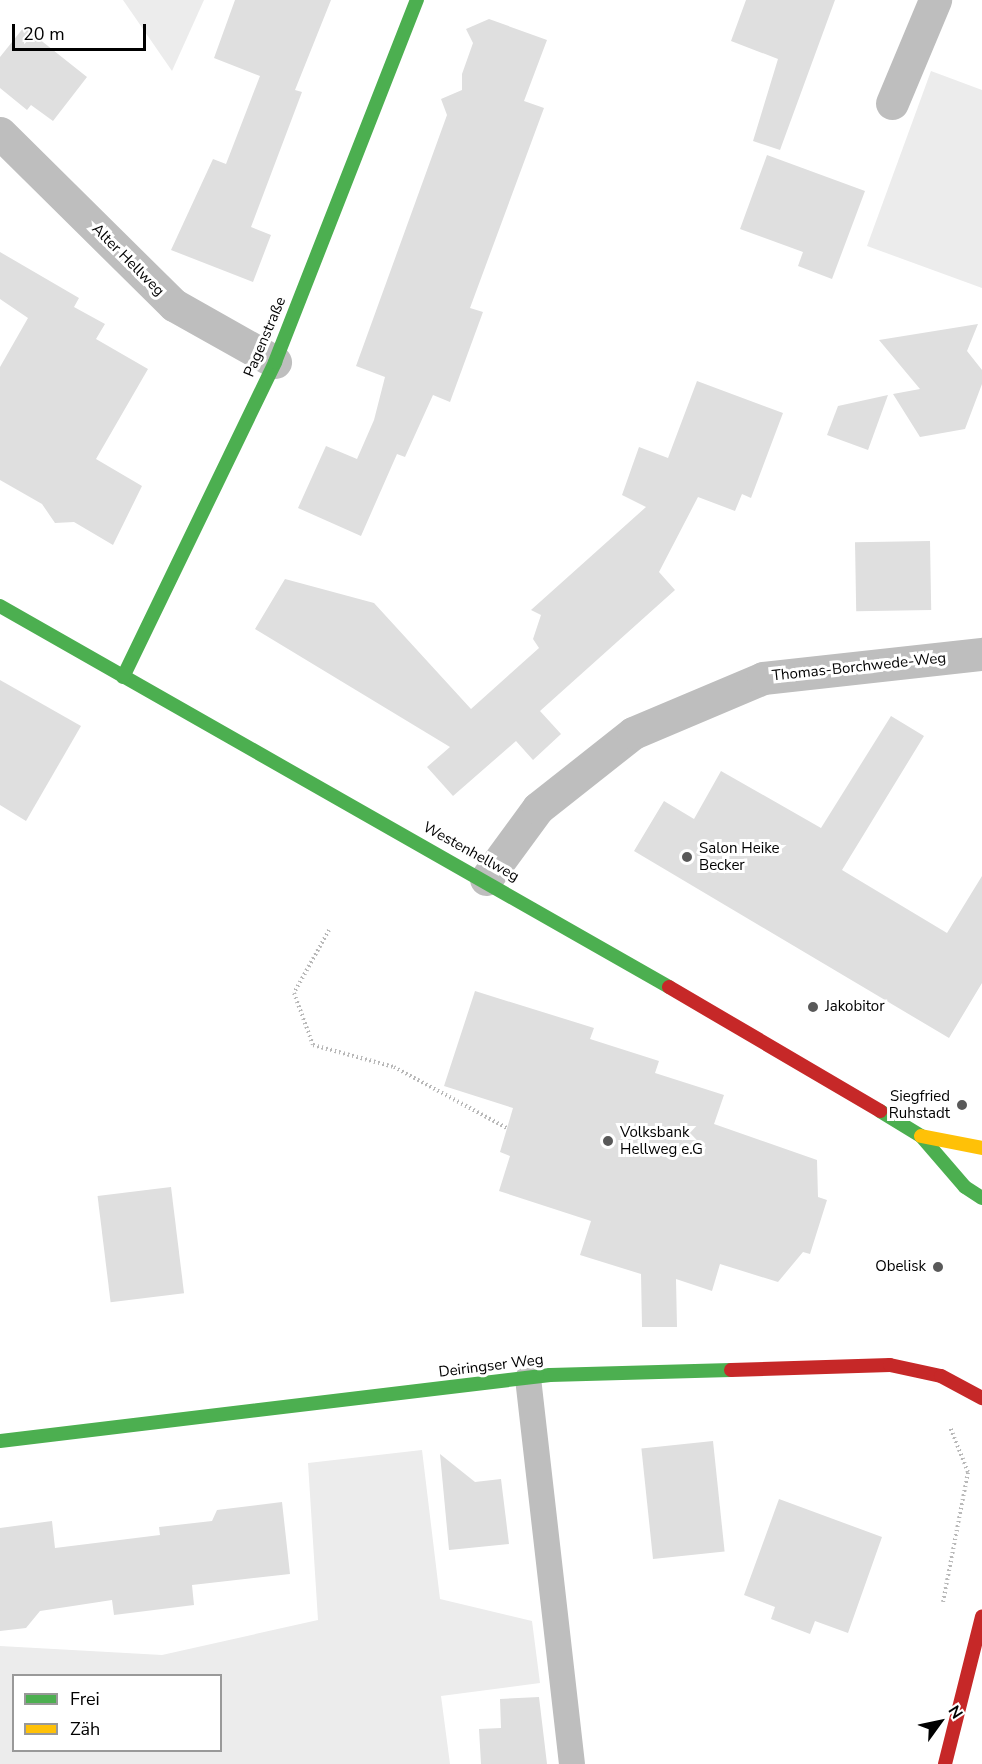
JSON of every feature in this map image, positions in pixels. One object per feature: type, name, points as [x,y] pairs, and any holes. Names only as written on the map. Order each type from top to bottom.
[{"type":"street","name":"Pagenstraße","points":[[123,676],[274,362],[417,0]]},
{"type":"street","points":[[892,103],[935,0]]},
{"type":"street","name":"Alter Hellweg","points":[[0,133],[174,305],[274,362]]},
{"type":"street","name":"Westenhellweg","points":[[0,606],[486,879],[921,1136],[965,1187],[982,1198]]},
{"type":"street","name":"Thomas-Borchwede-Weg","points":[[486,879],[538,808],[633,733],[763,678],[982,654]]},
{"type":"street","name":"Westenhellweg","points":[[921,1136],[982,1148]]},
{"type":"street","name":"Deiringser Weg","points":[[0,1441],[528,1378],[890,1365],[962,1386],[982,1398]]},
{"type":"street","points":[[945,1764],[982,1617]]},
{"type":"lane","points":[[528,1378],[572,1764]]},
{"type":"path","points":[[329,930],[294,993],[313,1045],[393,1066],[507,1128]]},
{"type":"path","points":[[940,1613],[968,1472],[948,1424],[962,1386]]},
{"type":"shaded area","points":[[123,0],[204,0],[172,71]]},
{"type":"shaded area","points":[[931,71],[982,90],[982,288],[867,246]]},
{"type":"shaded area","points":[[422,1450],[440,1599],[532,1621],[540,1683],[441,1696],[450,1764],[0,1764],[0,1646],[162,1655],[318,1620],[308,1463]]},
{"type":"building","points":[[235,0],[331,0],[295,90],[302,92],[251,227],[271,235],[253,282],[171,250],[213,159],[226,164],[260,76],[214,58]]},
{"type":"building","points":[[746,0],[835,0],[780,150],[753,141],[778,59],[731,41]]},
{"type":"building","points":[[489,19],[547,40],[524,101],[544,108],[470,308],[483,312],[450,402],[433,395],[405,457],[397,454],[361,536],[298,508],[326,446],[357,459],[374,420],[385,377],[356,366],[447,115],[441,99],[462,90],[462,74],[473,43],[466,29]]},
{"type":"building","points":[[24,27],[87,77],[53,121],[31,105],[27,110],[0,88],[0,57]]},
{"type":"building","points":[[767,155],[865,191],[832,279],[798,266],[803,252],[740,229]]},
{"type":"building","points":[[0,252],[79,298],[74,307],[105,324],[96,339],[148,369],[96,459],[142,486],[113,545],[74,522],[55,523],[42,504],[0,480],[0,367],[28,318],[0,299]]},
{"type":"building","points":[[978,324],[967,351],[982,370],[982,384],[965,429],[920,437],[893,394],[920,389],[879,340]]},
{"type":"building","points":[[697,381],[783,413],[751,498],[742,494],[735,511],[698,497],[659,572],[675,590],[540,711],[561,734],[533,760],[516,741],[453,796],[427,767],[450,747],[255,629],[285,579],[374,603],[471,709],[539,648],[533,639],[541,615],[531,610],[646,507],[622,495],[639,447],[668,458]]},
{"type":"building","points":[[888,395],[868,450],[827,435],[838,406]]},
{"type":"building","points":[[930,541],[931,610],[856,611],[855,542]]},
{"type":"building","points":[[0,680],[81,726],[26,821],[0,805]]},
{"type":"building","points":[[891,716],[924,736],[842,870],[947,933],[982,876],[982,983],[949,1038],[634,851],[664,801],[694,819],[721,771],[821,828]]},
{"type":"building","name":"Volksbank Hellweg e.G","points":[[475,991],[594,1028],[590,1039],[659,1061],[655,1073],[724,1095],[714,1124],[817,1160],[818,1197],[827,1200],[810,1254],[803,1252],[778,1282],[720,1264],[712,1291],[676,1279],[677,1327],[642,1327],[641,1274],[580,1255],[591,1221],[499,1191],[510,1156],[500,1152],[513,1108],[444,1086]]},
{"type":"building","points":[[171,1187],[184,1293],[111,1302],[98,1196]]},
{"type":"building","points":[[713,1441],[725,1551],[653,1559],[641,1449]]},
{"type":"building","points":[[440,1454],[475,1482],[501,1479],[509,1544],[449,1550]]},
{"type":"building","points":[[779,1499],[882,1537],[848,1633],[815,1621],[810,1634],[771,1619],[775,1607],[744,1595]]},
{"type":"building","points":[[282,1502],[290,1574],[192,1585],[194,1605],[114,1615],[112,1600],[40,1611],[26,1628],[0,1631],[0,1528],[52,1521],[55,1548],[160,1535],[159,1527],[212,1521],[217,1510]]},
{"type":"building","points":[[539,1697],[547,1764],[481,1764],[479,1729],[501,1728],[500,1699]]},
{"type":"traffic: fast","points":[[123,677],[275,362],[417,0]]},
{"type":"traffic: fast","points":[[0,606],[669,987]]},
{"type":"traffic: fast","points":[[880,1111],[921,1136],[965,1187],[982,1198]]},
{"type":"traffic: fast","points":[[0,1441],[550,1375],[731,1370]]},
{"type":"traffic: slow","points":[[921,1136],[982,1148]]},
{"type":"traffic: jam","points":[[669,987],[880,1111]]},
{"type":"traffic: jam","points":[[731,1370],[890,1365],[941,1376],[982,1398]]},
{"type":"traffic: jam","points":[[945,1764],[982,1617]]},
{"type":"place","name":"Salon Heike Becker","points":[[687,857]]},
{"type":"place","name":"Jakobitor","points":[[813,1007]]},
{"type":"place","name":"Siegfried Ruhstadt","points":[[962,1105]]},
{"type":"place","name":"Volksbank Hellweg e.G","points":[[608,1141]]},
{"type":"place","name":"Obelisk","points":[[938,1267]]}]
